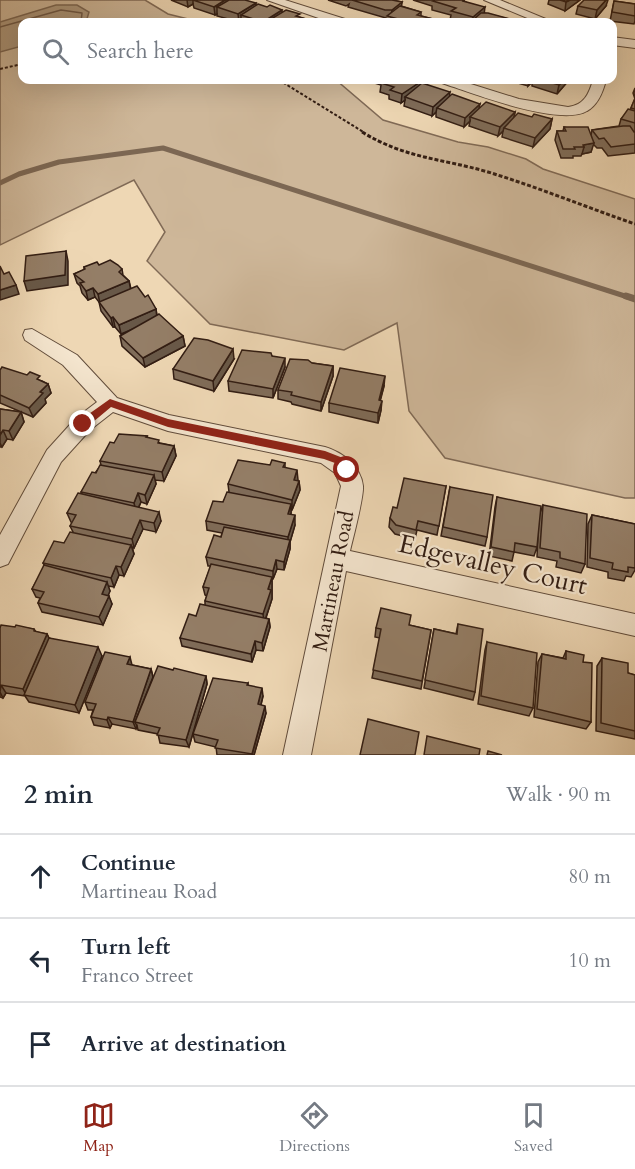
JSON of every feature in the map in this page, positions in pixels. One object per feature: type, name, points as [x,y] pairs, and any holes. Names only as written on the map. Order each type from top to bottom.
[{"type":"street","points":[[273,0],[329,18]]},
{"type":"street","points":[[490,0],[537,18]]},
{"type":"street","points":[[617,41],[635,44]]},
{"type":"street","points":[[459,84],[501,98],[577,111],[585,106],[597,91],[598,84]]},
{"type":"street","name":"Martineau Road","points":[[32,335],[70,360],[110,403],[168,423],[325,455],[339,460],[347,470],[352,486],[297,755]]},
{"type":"street","points":[[0,557],[54,456],[83,424],[110,403]]},
{"type":"street","name":"Edgevalley Court","points":[[338,559],[635,625]]},
{"type":"path","points":[[0,69],[18,65]]},
{"type":"path","points":[[285,84],[382,144],[413,156],[487,172],[635,224]]},
{"type":"shaded area","points":[[0,0],[145,0],[168,14],[184,18],[18,18],[18,84],[341,84],[383,120],[458,142],[488,147],[526,159],[543,169],[635,199],[635,498],[625,498],[445,458],[409,411],[397,323],[344,350],[210,324],[147,261],[165,232],[134,180],[0,245]]},
{"type":"water","points":[[56,5],[77,5],[89,12],[87,18],[18,18],[18,47],[0,52],[0,22]]},
{"type":"building","points":[[193,0],[225,0],[214,7]]},
{"type":"building","points":[[229,0],[256,3],[238,14],[217,7]]},
{"type":"building","points":[[352,0],[402,2],[392,10],[385,10]]},
{"type":"building","points":[[464,0],[485,7],[473,17],[451,11],[456,8],[433,1]]},
{"type":"building","points":[[584,0],[606,0],[597,10],[578,6]]},
{"type":"building","points":[[614,1],[635,4],[635,16],[612,12]]},
{"type":"building","points":[[258,4],[267,7],[270,5],[282,10],[269,18],[250,18],[241,15]]},
{"type":"building","points":[[400,6],[421,12],[417,15],[429,18],[394,18],[387,16]]},
{"type":"building","points":[[286,10],[300,14],[296,16],[303,18],[273,18]]},
{"type":"building","points":[[481,13],[488,13],[506,18],[475,18]]},
{"type":"building","points":[[384,84],[417,84],[402,94],[390,90],[394,87]]},
{"type":"building","points":[[421,84],[450,92],[433,107],[405,97]]},
{"type":"building","points":[[452,94],[480,104],[465,118],[437,108]]},
{"type":"building","points":[[486,102],[515,112],[500,127],[470,117]]},
{"type":"building","points":[[628,109],[635,111],[635,123],[621,119]]},
{"type":"building","points":[[518,113],[552,119],[535,138],[504,128]]},
{"type":"building","points":[[630,126],[635,132],[635,144],[611,147],[604,138],[599,139],[592,130]]},
{"type":"building","points":[[564,127],[588,127],[594,143],[583,145],[584,147],[574,147],[575,149],[563,149],[557,131],[566,131]]},
{"type":"building","points":[[66,251],[65,275],[24,281],[26,256]]},
{"type":"building","points":[[110,260],[122,269],[119,272],[129,281],[98,294],[93,288],[86,291],[80,283],[84,282],[74,274],[85,269],[84,267],[97,262],[99,265]]},
{"type":"building","points":[[0,266],[4,274],[9,272],[16,285],[0,290]]},
{"type":"building","points":[[137,286],[145,297],[148,295],[156,309],[119,325],[99,302]]},
{"type":"building","points":[[159,314],[183,336],[143,358],[120,336]]},
{"type":"building","points":[[194,338],[208,340],[233,349],[213,381],[173,369]]},
{"type":"building","points":[[242,350],[271,353],[272,356],[285,358],[273,389],[228,381]]},
{"type":"building","points":[[290,359],[308,360],[312,363],[333,366],[321,402],[291,395],[292,392],[278,390]]},
{"type":"building","points":[[2,367],[27,375],[30,372],[40,376],[37,379],[48,384],[29,408],[0,395]]},
{"type":"building","points":[[340,368],[385,376],[378,413],[329,403]]},
{"type":"building","points":[[0,409],[21,412],[9,431],[3,430],[0,435]]},
{"type":"building","points":[[119,434],[147,436],[159,440],[158,443],[174,446],[162,472],[100,461],[110,442],[114,443]]},
{"type":"building","points":[[238,460],[270,465],[272,460],[285,463],[283,467],[297,470],[294,480],[299,481],[292,500],[228,484]]},
{"type":"building","points":[[100,465],[154,475],[145,495],[138,493],[134,503],[81,492],[92,472],[96,473]]},
{"type":"building","points":[[404,478],[446,486],[439,526],[418,521],[416,530],[396,525],[390,518],[393,507],[397,508]]},
{"type":"building","points":[[450,487],[493,495],[487,537],[443,527]]},
{"type":"building","points":[[227,492],[291,504],[288,514],[295,515],[288,537],[206,521],[213,501],[223,502]]},
{"type":"building","points":[[78,493],[159,512],[154,523],[140,520],[132,539],[70,526],[76,515],[67,513]]},
{"type":"building","points":[[497,497],[541,506],[537,547],[515,543],[514,552],[491,547]]},
{"type":"building","points":[[543,505],[587,514],[585,564],[560,558],[560,552],[540,548]]},
{"type":"building","points":[[592,515],[635,524],[635,568],[628,567],[628,572],[612,569],[613,563],[590,558]]},
{"type":"building","points":[[224,527],[290,540],[284,562],[276,560],[273,571],[206,557],[214,535],[221,537]]},
{"type":"building","points":[[70,532],[131,545],[121,567],[116,566],[111,578],[43,563],[54,541],[64,543]]},
{"type":"building","points":[[211,564],[272,577],[268,589],[271,590],[263,614],[205,601],[209,588],[203,587]]},
{"type":"building","points":[[44,565],[107,582],[102,594],[109,596],[99,617],[38,603],[44,592],[32,589]]},
{"type":"building","points":[[200,604],[269,619],[262,643],[255,641],[251,654],[180,638],[189,614],[196,616]]},
{"type":"building","points":[[381,608],[411,615],[409,625],[431,630],[422,681],[373,670],[381,629],[376,628]]},
{"type":"building","points":[[458,624],[483,629],[475,692],[425,680],[434,629],[457,634]]},
{"type":"building","points":[[1,625],[15,627],[16,625],[47,634],[23,689],[1,685],[0,687]]},
{"type":"building","points":[[49,638],[98,647],[75,705],[24,695]]},
{"type":"building","points":[[487,642],[537,653],[533,708],[481,696]]},
{"type":"building","points":[[566,651],[584,655],[583,662],[592,663],[591,722],[537,709],[542,654],[566,659]]},
{"type":"building","points":[[105,652],[130,657],[127,664],[151,669],[133,722],[108,717],[107,720],[91,717],[96,704],[85,702]]},
{"type":"building","points":[[602,658],[628,663],[628,673],[635,675],[635,731],[601,723]]},
{"type":"building","points":[[158,666],[206,676],[186,740],[157,735],[160,728],[135,722]]},
{"type":"building","points":[[213,678],[248,683],[247,685],[262,688],[258,704],[265,706],[252,754],[215,748],[218,740],[193,734]]},
{"type":"building","points":[[368,719],[419,732],[415,755],[360,755]]},
{"type":"building","points":[[427,736],[480,749],[479,755],[424,755]]},
{"type":"building","points":[[488,751],[502,755],[487,755]]},
{"type":"waterway","points":[[0,183],[19,174],[59,162],[163,148],[631,298]]},
{"type":"waterway","points":[[626,296],[635,299]]},
{"type":"route","points":[[83,424],[110,403],[168,423],[325,455],[339,460],[347,470]]}]
